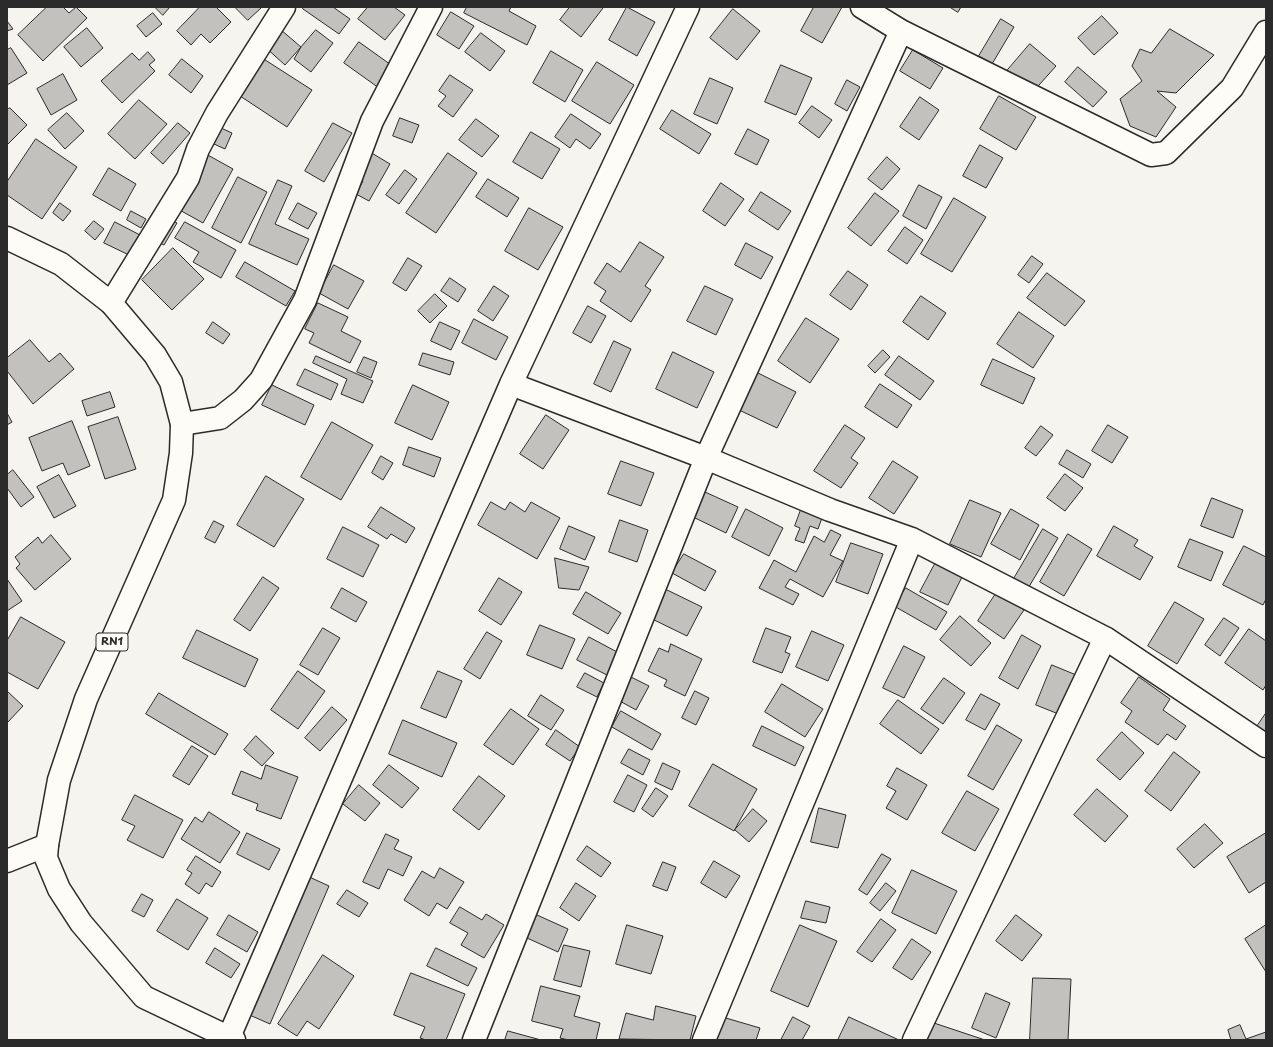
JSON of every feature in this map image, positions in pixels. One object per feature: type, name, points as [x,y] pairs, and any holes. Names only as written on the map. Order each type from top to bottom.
[{"type":"main road","points":[[112,303],[188,178],[198,149],[217,113],[284,7]]},
{"type":"main road","points":[[182,424],[220,418],[243,400],[261,380],[305,300],[372,121],[431,7]]},
{"type":"main road","points":[[232,1038],[511,384],[688,7]]},
{"type":"main road","points":[[862,7],[901,30],[1151,155],[1166,153],[1232,88],[1266,32]]},
{"type":"main road","points":[[474,1040],[706,458],[901,30]]},
{"type":"main road","name":"RN1","points":[[7,238],[61,264],[112,303],[155,355],[171,382],[182,424],[181,453],[174,500],[86,698],[59,780],[46,858],[59,889],[81,923],[144,997],[232,1038]]},
{"type":"main road","points":[[511,384],[706,458],[830,510],[912,539],[1105,638],[1266,746]]},
{"type":"main road","points":[[704,1040],[912,539]]},
{"type":"main road","points":[[914,1040],[1105,638]]},
{"type":"main road","points":[[7,861],[47,845]]},
{"type":"building","points":[[47,7],[63,7],[69,13],[76,7],[87,18],[43,61],[18,35]]},
{"type":"building","points":[[155,7],[170,7],[163,15]]},
{"type":"building","points":[[200,7],[216,7],[231,22],[210,43],[201,34],[191,45],[177,31]]},
{"type":"building","points":[[235,7],[259,7],[261,8],[248,20]]},
{"type":"building","points":[[304,7],[333,7],[350,19],[339,34],[303,9]]},
{"type":"building","points":[[368,7],[394,7],[405,15],[385,40],[358,19]]},
{"type":"building","points":[[467,7],[511,7],[509,11],[536,26],[527,45],[464,13]]},
{"type":"building","points":[[570,7],[603,8],[581,37],[560,20]]},
{"type":"building","points":[[627,7],[655,22],[637,56],[609,40]]},
{"type":"building","points":[[814,7],[842,7],[822,43],[801,31]]},
{"type":"building","points":[[950,7],[961,7],[958,12]]},
{"type":"building","points":[[733,9],[760,31],[737,60],[710,38]]},
{"type":"building","points":[[451,12],[474,26],[459,49],[437,35]]},
{"type":"building","points":[[153,13],[162,24],[146,37],[137,26]]},
{"type":"building","points":[[1102,16],[1118,33],[1094,55],[1078,38]]},
{"type":"building","points":[[1001,19],[1014,27],[992,64],[979,56]]},
{"type":"building","points":[[7,21],[13,29],[7,31]]},
{"type":"building","points":[[87,28],[103,48],[81,67],[64,47]]},
{"type":"building","points":[[280,29],[301,47],[285,65],[265,47]]},
{"type":"building","points":[[1170,29],[1214,55],[1176,93],[1157,91],[1176,107],[1156,137],[1130,126],[1120,99],[1142,81],[1132,66],[1140,49],[1151,53]]},
{"type":"building","points":[[316,30],[333,43],[311,72],[294,59],[301,47]]},
{"type":"building","points":[[481,33],[505,51],[490,71],[465,52]]},
{"type":"building","points":[[359,42],[394,67],[379,88],[344,63]]},
{"type":"building","points":[[1030,44],[1056,66],[1031,94],[1006,72]]},
{"type":"building","points":[[11,48],[27,73],[7,85],[7,50]]},
{"type":"building","points":[[913,50],[943,68],[930,89],[900,71]]},
{"type":"building","points":[[551,51],[583,70],[565,102],[533,83]]},
{"type":"building","points":[[148,52],[155,60],[149,65],[155,71],[122,103],[101,81],[132,53],[139,60]]},
{"type":"building","points":[[259,56],[312,90],[287,127],[234,92]]},
{"type":"building","points":[[182,59],[203,76],[191,93],[169,75]]},
{"type":"building","points":[[597,62],[634,85],[610,124],[572,101]]},
{"type":"building","points":[[781,65],[812,78],[796,115],[765,102]]},
{"type":"building","points":[[1078,67],[1107,92],[1093,107],[1065,82]]},
{"type":"building","points":[[63,74],[77,100],[51,115],[37,89]]},
{"type":"building","points":[[450,75],[473,90],[453,117],[438,106],[446,96],[439,91]]},
{"type":"building","points":[[710,78],[733,88],[717,124],[694,114]]},
{"type":"building","points":[[847,80],[860,87],[847,111],[835,104]]},
{"type":"building","points":[[999,96],[1036,117],[1016,150],[980,129]]},
{"type":"building","points":[[920,97],[939,110],[919,140],[900,127]]},
{"type":"building","points":[[139,100],[167,124],[135,159],[108,134]]},
{"type":"building","points":[[812,106],[832,120],[819,138],[799,123]]},
{"type":"building","points":[[10,108],[27,125],[7,145],[7,110]]},
{"type":"building","points":[[672,110],[711,134],[699,154],[660,129]]},
{"type":"building","points":[[67,113],[84,131],[65,149],[48,130]]},
{"type":"building","points":[[571,114],[601,134],[590,149],[576,139],[570,148],[555,137]]},
{"type":"building","points":[[400,118],[419,125],[412,143],[393,136]]},
{"type":"building","points":[[476,119],[499,136],[482,157],[459,140]]},
{"type":"building","points":[[178,123],[190,133],[163,164],[151,153]]},
{"type":"building","points":[[333,123],[352,133],[324,182],[305,171]]},
{"type":"building","points":[[221,128],[232,133],[225,149],[214,144]]},
{"type":"building","points":[[748,129],[769,140],[757,165],[735,154]]},
{"type":"building","points":[[531,132],[560,149],[542,179],[513,162]]},
{"type":"building","points":[[36,139],[77,167],[42,219],[7,195],[7,182]]},
{"type":"building","points":[[980,145],[1003,158],[986,188],[963,176]]},
{"type":"building","points":[[370,152],[390,164],[369,201],[356,194],[363,181],[356,177]]},
{"type":"building","points":[[448,153],[477,173],[436,233],[406,213]]},
{"type":"building","points":[[206,154],[233,169],[203,223],[176,208]]},
{"type":"building","points":[[887,157],[900,169],[882,190],[868,179]]},
{"type":"building","points":[[109,168],[136,184],[121,211],[93,195]]},
{"type":"building","points":[[405,170],[417,179],[399,204],[386,195]]},
{"type":"building","points":[[238,177],[267,192],[241,243],[212,228]]},
{"type":"building","points":[[488,179],[519,198],[507,217],[476,197]]},
{"type":"building","points":[[278,180],[292,186],[275,224],[309,239],[297,265],[249,244]]},
{"type":"building","points":[[721,183],[744,199],[725,226],[703,211]]},
{"type":"building","points":[[919,185],[942,197],[926,229],[903,216]]},
{"type":"building","points":[[761,192],[791,211],[778,230],[749,211]]},
{"type":"building","points":[[875,193],[899,211],[871,246],[848,228]]},
{"type":"building","points":[[954,198],[986,217],[952,272],[921,254]]},
{"type":"building","points":[[60,203],[71,211],[63,221],[53,213]]},
{"type":"building","points":[[298,203],[317,213],[308,229],[289,219]]},
{"type":"building","points":[[529,208],[563,227],[538,270],[505,251]]},
{"type":"building","points":[[131,211],[146,219],[141,228],[127,220]]},
{"type":"building","points":[[168,218],[177,223],[164,245],[154,240]]},
{"type":"building","points":[[94,221],[104,229],[95,240],[85,231]]},
{"type":"building","points":[[115,222],[140,235],[129,255],[104,243]]},
{"type":"building","points":[[185,222],[236,250],[221,278],[193,262],[199,252],[175,238]]},
{"type":"building","points":[[905,227],[923,240],[907,264],[888,251]]},
{"type":"building","points":[[640,242],[664,257],[645,286],[651,290],[631,322],[600,301],[606,291],[594,283],[607,263],[620,272]]},
{"type":"building","points":[[746,243],[773,257],[761,279],[735,265]]},
{"type":"building","points":[[173,248],[204,279],[172,310],[142,280]]},
{"type":"building","points":[[1032,256],[1043,264],[1029,283],[1018,275]]},
{"type":"building","points":[[408,258],[422,266],[406,291],[393,283]]},
{"type":"building","points":[[245,262],[295,291],[286,306],[236,277]]},
{"type":"building","points":[[334,265],[364,281],[348,309],[319,293]]},
{"type":"building","points":[[848,271],[868,285],[851,310],[830,295]]},
{"type":"building","points":[[1047,273],[1085,301],[1065,326],[1027,298]]},
{"type":"building","points":[[450,278],[466,289],[458,302],[441,291]]},
{"type":"building","points":[[494,286],[509,296],[493,321],[478,311]]},
{"type":"building","points":[[705,286],[733,299],[716,335],[687,321]]},
{"type":"building","points":[[435,294],[447,306],[430,323],[418,311]]},
{"type":"building","points":[[921,296],[946,313],[928,340],[903,322]]},
{"type":"building","points":[[318,303],[348,317],[341,331],[361,341],[350,363],[309,343],[314,333],[305,329]]},
{"type":"building","points":[[588,306],[606,316],[591,343],[573,333]]},
{"type":"building","points":[[1019,312],[1054,336],[1033,368],[997,344]]},
{"type":"building","points":[[806,318],[839,339],[810,383],[778,361]]},
{"type":"building","points":[[474,319],[508,337],[496,360],[462,343]]},
{"type":"building","points":[[213,322],[230,334],[223,344],[206,333]]},
{"type":"building","points":[[440,322],[460,331],[451,350],[431,341]]},
{"type":"building","points":[[30,340],[49,362],[60,353],[74,369],[33,404],[7,371],[7,358]]},
{"type":"building","points":[[614,341],[631,349],[611,392],[594,384]]},
{"type":"building","points":[[883,350],[890,357],[875,373],[868,366]]},
{"type":"building","points":[[673,352],[714,372],[697,408],[656,389]]},
{"type":"building","points":[[423,353],[454,362],[450,375],[419,365]]},
{"type":"building","points":[[316,356],[373,381],[363,403],[341,394],[347,379],[313,363]]},
{"type":"building","points":[[899,356],[934,381],[920,400],[885,375]]},
{"type":"building","points":[[364,357],[377,362],[371,378],[357,372]]},
{"type":"building","points":[[993,359],[1035,378],[1023,404],[981,385]]},
{"type":"building","points":[[305,369],[338,384],[331,400],[297,385]]},
{"type":"building","points":[[758,373],[796,392],[777,428],[739,410]]},
{"type":"building","points":[[880,384],[912,405],[897,428],[865,407]]},
{"type":"building","points":[[272,385],[314,405],[305,425],[262,405]]},
{"type":"building","points":[[413,385],[449,402],[432,440],[395,423]]},
{"type":"building","points":[[110,392],[115,407],[87,416],[82,401]]},
{"type":"building","points":[[7,413],[12,422],[7,425]]},
{"type":"building","points":[[546,415],[569,430],[543,469],[520,454]]},
{"type":"building","points":[[118,417],[136,469],[105,479],[88,427]]},
{"type":"building","points":[[72,421],[90,466],[68,475],[63,463],[42,471],[29,438]]},
{"type":"building","points":[[332,422],[373,445],[341,500],[301,477]]},
{"type":"building","points":[[845,425],[865,438],[851,458],[858,463],[841,488],[814,471]]},
{"type":"building","points":[[1108,425],[1128,437],[1112,463],[1092,451]]},
{"type":"building","points":[[1041,426],[1053,435],[1036,456],[1025,448]]},
{"type":"building","points":[[409,447],[441,458],[434,477],[403,465]]},
{"type":"building","points":[[1067,450],[1091,464],[1083,478],[1059,464]]},
{"type":"building","points":[[381,456],[393,463],[383,480],[372,473]]},
{"type":"building","points":[[621,461],[654,473],[641,506],[608,494]]},
{"type":"building","points":[[893,461],[918,477],[894,514],[869,498]]},
{"type":"building","points":[[13,470],[34,497],[21,507],[7,488],[7,475]]},
{"type":"building","points":[[1065,474],[1083,488],[1065,511],[1047,498]]},
{"type":"building","points":[[59,475],[76,506],[54,518],[37,487]]},
{"type":"building","points":[[266,476],[304,499],[274,547],[237,525]]},
{"type":"building","points":[[705,492],[738,507],[726,533],[693,517]]},
{"type":"building","points":[[1212,498],[1243,510],[1233,538],[1201,526]]},
{"type":"building","points":[[970,500],[1001,513],[981,557],[950,544]]},
{"type":"building","points":[[491,502],[505,510],[510,502],[525,512],[531,502],[560,518],[537,559],[478,525]]},
{"type":"building","points":[[381,507],[415,528],[406,543],[391,534],[387,539],[368,527]]},
{"type":"building","points":[[802,507],[823,515],[818,529],[810,526],[804,543],[795,540],[800,528],[795,526]]},
{"type":"building","points":[[746,509],[783,528],[769,556],[732,537]]},
{"type":"building","points":[[1011,509],[1039,525],[1020,560],[991,544]]},
{"type":"building","points":[[620,520],[648,530],[637,562],[609,552]]},
{"type":"building","points":[[214,521],[224,526],[215,543],[205,538]]},
{"type":"building","points":[[569,526],[595,537],[585,560],[560,549]]},
{"type":"building","points":[[1114,526],[1138,540],[1134,546],[1153,557],[1140,580],[1097,556]]},
{"type":"building","points":[[343,527],[379,545],[363,577],[327,559]]},
{"type":"building","points":[[1043,529],[1058,538],[1027,590],[1012,582]]},
{"type":"building","points":[[831,530],[841,535],[830,555],[843,561],[823,597],[790,579],[785,587],[799,594],[793,605],[759,588],[774,560],[796,572],[814,536],[824,542]]},
{"type":"building","points":[[1068,534],[1092,549],[1064,596],[1040,582]]},
{"type":"building","points":[[51,535],[71,559],[35,590],[16,568],[20,564],[15,557],[38,537],[42,543]]},
{"type":"building","points":[[1190,539],[1223,552],[1211,581],[1178,567]]},
{"type":"building","points":[[851,543],[883,554],[868,594],[836,582]]},
{"type":"building","points":[[1244,546],[1266,557],[1266,599],[1263,605],[1223,585]]},
{"type":"building","points":[[684,554],[716,571],[705,591],[672,573]]},
{"type":"building","points":[[555,558],[589,567],[579,590],[559,588]]},
{"type":"building","points":[[936,562],[963,575],[948,605],[920,592]]},
{"type":"building","points":[[263,577],[279,588],[250,631],[234,620]]},
{"type":"building","points":[[499,578],[522,592],[501,625],[479,611]]},
{"type":"building","points":[[7,579],[22,601],[7,611]]},
{"type":"building","points":[[342,588],[367,602],[356,622],[331,608]]},
{"type":"building","points":[[663,588],[702,607],[687,636],[648,617]]},
{"type":"building","points":[[906,588],[947,612],[936,630],[894,606]]},
{"type":"building","points":[[586,592],[621,613],[608,634],[573,614]]},
{"type":"building","points":[[997,592],[1024,610],[1004,639],[978,621]]},
{"type":"building","points":[[1175,602],[1204,619],[1177,664],[1148,646]]},
{"type":"building","points":[[960,616],[991,643],[971,666],[940,640]]},
{"type":"building","points":[[21,617],[65,642],[38,689],[7,672],[7,641]]},
{"type":"building","points":[[1224,618],[1239,628],[1220,656],[1205,645]]},
{"type":"building","points":[[540,625],[575,639],[562,669],[527,655]]},
{"type":"building","points":[[323,628],[340,638],[318,675],[300,665]]},
{"type":"building","points":[[766,628],[791,637],[785,652],[790,654],[782,673],[753,662]]},
{"type":"building","points":[[1249,629],[1266,641],[1266,685],[1263,690],[1225,663]]},
{"type":"building","points":[[197,630],[258,659],[245,687],[183,658]]},
{"type":"building","points":[[812,631],[844,645],[828,681],[796,667]]},
{"type":"building","points":[[487,632],[502,641],[480,679],[464,669]]},
{"type":"building","points":[[1022,635],[1041,646],[1018,689],[999,678]]},
{"type":"building","points":[[589,637],[619,653],[607,675],[577,660]]},
{"type":"building","points":[[671,644],[702,659],[685,696],[664,686],[667,680],[648,671],[659,648],[668,652]]},
{"type":"building","points":[[904,646],[925,657],[904,698],[883,688]]},
{"type":"building","points":[[1052,665],[1081,677],[1066,717],[1036,705]]},
{"type":"building","points":[[298,671],[325,691],[298,729],[271,710]]},
{"type":"building","points":[[438,671],[462,681],[446,718],[421,708]]},
{"type":"building","points":[[585,673],[604,683],[597,697],[577,687]]},
{"type":"building","points":[[631,677],[649,686],[636,710],[618,700]]},
{"type":"building","points":[[1139,677],[1170,699],[1163,710],[1186,726],[1176,740],[1167,734],[1158,745],[1125,722],[1132,711],[1121,703]]},
{"type":"building","points":[[944,678],[965,693],[943,724],[921,709]]},
{"type":"building","points":[[782,684],[823,709],[805,737],[765,712]]},
{"type":"building","points":[[7,691],[23,706],[7,723]]},
{"type":"building","points":[[695,691],[709,698],[696,725],[682,718]]},
{"type":"building","points":[[159,693],[228,734],[215,755],[146,714]]},
{"type":"building","points":[[981,694],[1000,704],[985,730],[966,720]]},
{"type":"building","points":[[541,695],[564,710],[551,730],[528,716]]},
{"type":"building","points":[[898,700],[939,729],[921,754],[880,724]]},
{"type":"building","points":[[332,707],[347,720],[320,751],[305,738]]},
{"type":"building","points":[[511,709],[539,729],[513,765],[484,745]]},
{"type":"building","points":[[621,711],[661,734],[652,750],[612,727]]},
{"type":"building","points":[[1266,713],[1266,735],[1256,728]]},
{"type":"building","points":[[403,720],[457,743],[442,777],[389,754]]},
{"type":"building","points":[[997,725],[1022,740],[993,790],[968,776]]},
{"type":"building","points":[[762,726],[804,747],[795,766],[753,746]]},
{"type":"building","points":[[556,730],[580,747],[570,761],[546,745]]},
{"type":"building","points":[[1122,732],[1144,753],[1120,780],[1097,760]]},
{"type":"building","points":[[256,736],[274,753],[262,766],[244,750]]},
{"type":"building","points":[[192,746],[208,756],[189,785],[173,776]]},
{"type":"building","points":[[629,749],[650,760],[643,775],[621,763]]},
{"type":"building","points":[[1174,752],[1200,772],[1171,811],[1145,791]]},
{"type":"building","points":[[663,763],[680,771],[672,790],[655,782]]},
{"type":"building","points":[[713,764],[757,789],[734,831],[689,806]]},
{"type":"building","points":[[266,765],[298,777],[281,819],[256,810],[258,804],[232,794],[241,771],[261,779]]},
{"type":"building","points":[[389,765],[419,788],[402,808],[373,785]]},
{"type":"building","points":[[897,768],[927,785],[907,820],[886,808],[896,791],[887,786]]},
{"type":"building","points":[[628,775],[647,785],[634,812],[614,802]]},
{"type":"building","points":[[479,776],[505,796],[479,830],[453,810]]},
{"type":"building","points":[[359,785],[380,803],[365,821],[343,804]]},
{"type":"building","points":[[656,788],[668,796],[653,817],[642,809]]},
{"type":"building","points":[[1097,789],[1128,816],[1105,842],[1074,815]]},
{"type":"building","points":[[967,791],[999,809],[975,851],[942,833]]},
{"type":"building","points":[[135,795],[183,820],[163,858],[127,840],[135,826],[122,820]]},
{"type":"building","points":[[819,808],[846,815],[838,848],[811,842]]},
{"type":"building","points":[[753,809],[767,821],[749,842],[735,830]]},
{"type":"building","points":[[209,812],[240,832],[220,863],[181,839],[195,817],[202,822]]},
{"type":"building","points":[[1205,824],[1223,843],[1194,868],[1177,849]]},
{"type":"building","points":[[247,833],[280,849],[269,870],[237,854]]},
{"type":"building","points":[[1266,833],[1266,882],[1249,893],[1227,857]]},
{"type":"building","points":[[386,834],[399,840],[394,849],[412,857],[403,876],[388,869],[379,889],[363,882]]},
{"type":"building","points":[[587,846],[611,863],[601,877],[577,860]]},
{"type":"building","points":[[882,854],[891,859],[867,895],[859,890]]},
{"type":"building","points":[[196,856],[221,872],[212,887],[206,883],[199,894],[185,884],[192,873],[187,870]]},
{"type":"building","points":[[714,861],[740,876],[726,898],[701,883]]},
{"type":"building","points":[[663,862],[676,867],[667,891],[653,886]]},
{"type":"building","points":[[440,868],[464,882],[447,909],[437,903],[429,916],[404,900],[422,871],[434,878]]},
{"type":"building","points":[[912,870],[957,891],[936,934],[892,913]]},
{"type":"building","points":[[305,875],[329,886],[270,1024],[245,1013]]},
{"type":"building","points":[[576,883],[596,896],[579,921],[560,908]]},
{"type":"building","points":[[886,883],[896,891],[880,911],[870,903]]},
{"type":"building","points":[[347,890],[368,903],[359,917],[337,904]]},
{"type":"building","points":[[142,894],[153,900],[144,917],[132,911]]},
{"type":"building","points":[[177,899],[208,918],[188,950],[157,931]]},
{"type":"building","points":[[806,901],[830,907],[826,923],[801,918]]},
{"type":"building","points":[[460,907],[482,920],[486,914],[504,925],[484,958],[461,945],[468,933],[450,923]]},
{"type":"building","points":[[229,915],[258,932],[247,952],[217,935]]},
{"type":"building","points":[[537,915],[568,929],[558,952],[527,938]]},
{"type":"building","points":[[1016,915],[1042,935],[1022,961],[996,941]]},
{"type":"building","points":[[881,919],[896,930],[872,962],[857,952]]},
{"type":"building","points":[[627,925],[663,936],[651,974],[616,964]]},
{"type":"building","points":[[800,925],[837,941],[808,1007],[771,991]]},
{"type":"building","points":[[1266,925],[1266,972],[1245,939]]},
{"type":"building","points":[[912,939],[931,952],[912,980],[893,968]]},
{"type":"building","points":[[564,945],[590,951],[581,987],[554,980]]},
{"type":"building","points":[[215,948],[240,964],[231,978],[206,963]]},
{"type":"building","points":[[436,948],[477,968],[468,986],[427,966]]},
{"type":"building","points":[[323,955],[354,976],[319,1029],[307,1021],[297,1036],[278,1024]]},
{"type":"building","points":[[411,973],[465,994],[446,1040],[426,1040],[420,1038],[425,1027],[394,1015]]},
{"type":"building","points":[[1033,978],[1071,979],[1068,1040],[1030,1040]]},
{"type":"building","points":[[541,986],[580,996],[574,1016],[600,1023],[596,1040],[569,1040],[560,1038],[563,1029],[532,1021]]},
{"type":"building","points":[[986,993],[1010,1003],[996,1038],[972,1028]]},
{"type":"building","points":[[656,1006],[696,1016],[690,1040],[619,1039],[626,1013],[653,1020]]},
{"type":"building","points":[[719,1016],[760,1028],[756,1040],[712,1040]]},
{"type":"building","points":[[793,1017],[810,1026],[802,1040],[781,1040]]},
{"type":"building","points":[[849,1017],[899,1040],[838,1040]]},
{"type":"building","points":[[931,1022],[985,1040],[925,1040]]},
{"type":"building","points":[[1240,1025],[1246,1039],[1266,1032],[1266,1040],[1231,1040],[1228,1030]]},
{"type":"building","points":[[508,1031],[541,1040],[505,1040]]}]
